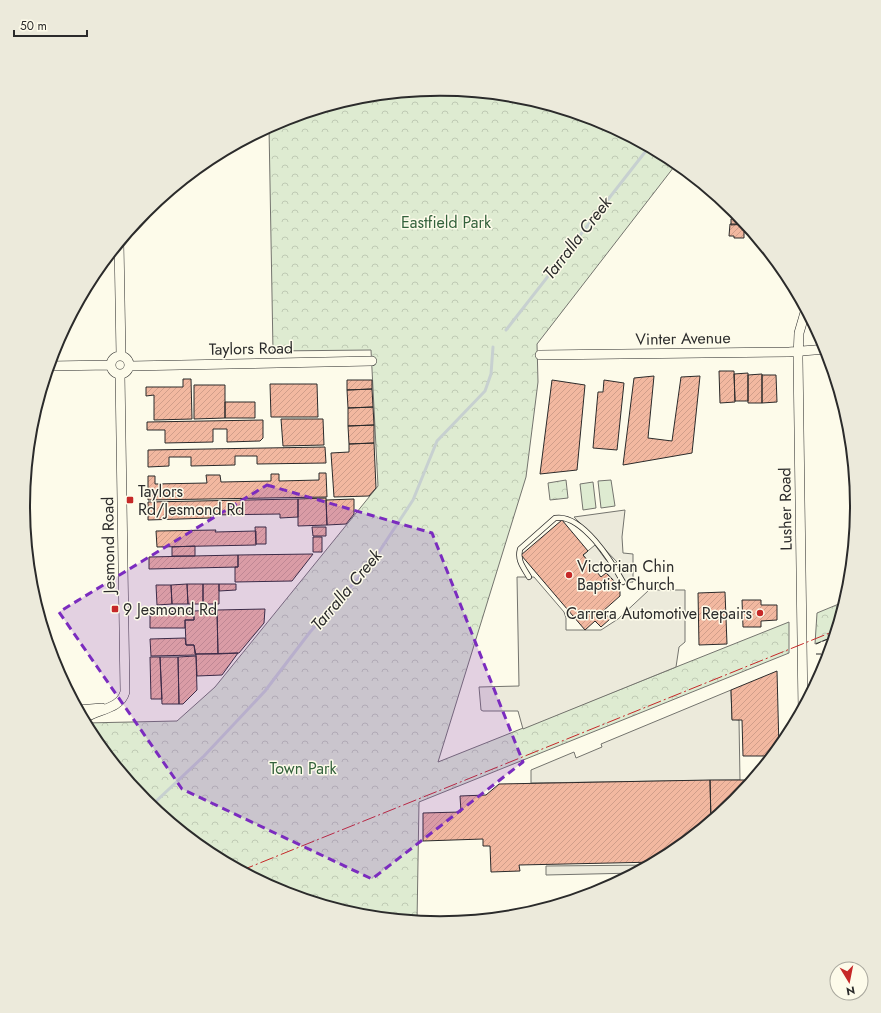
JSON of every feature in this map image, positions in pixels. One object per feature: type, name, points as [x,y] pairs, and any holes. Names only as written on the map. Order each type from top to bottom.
[{"type":"street","points":[[119,252],[121,355]]},
{"type":"street","name":"Lusher Road","points":[[803,699],[798,351],[799,333],[804,316]]},
{"type":"street","name":"Vinter Avenue","points":[[540,355],[820,349]]},
{"type":"street","points":[[121,355],[128,360],[130,366],[127,371],[120,374],[114,372],[111,365],[114,358],[121,355]]},
{"type":"street","name":"Taylors Road","points":[[130,366],[372,361]]},
{"type":"street","points":[[55,366],[111,365]]},
{"type":"street","name":"Jesmond Road","points":[[88,717],[117,705],[123,698],[125,683],[120,374]]},
{"type":"street","points":[[84,710],[108,708]]},
{"type":"lane","points":[[529,577],[520,562],[518,555],[520,549],[555,518],[561,517],[577,523],[589,535],[611,562],[623,582]]},
{"type":"highlighted area","points":[[267,485],[432,533],[523,762],[372,879],[182,789],[59,612]]},
{"type":"green space","points":[[414,97],[467,97],[521,104],[547,110],[598,127],[646,151],[673,168],[537,344],[538,382],[526,477],[438,762],[789,622],[789,653],[419,802],[417,916],[360,909],[334,903],[283,886],[235,862],[212,848],[191,832],[150,797],[115,756],[92,723],[177,721],[215,687],[378,486],[371,350],[273,351],[269,133],[309,118],[360,104]]},
{"type":"green space","points":[[566,480],[568,498],[550,500],[548,483]]},
{"type":"green space","points":[[611,480],[615,506],[601,508],[598,481]]},
{"type":"green space","points":[[593,482],[596,508],[583,510],[580,484]]},
{"type":"green space","points":[[839,604],[829,638],[815,644],[817,613]]},
{"type":"shaded area","points":[[625,510],[622,537],[623,553],[633,554],[633,582],[616,583],[602,568],[597,572],[583,555],[595,545],[606,560],[614,563],[617,562],[574,517]]},
{"type":"shaded area","points":[[517,577],[534,577],[564,612],[566,618],[566,630],[601,630],[618,619],[649,590],[685,590],[685,642],[679,647],[676,667],[523,729],[518,711],[481,710],[479,687],[519,686]]},
{"type":"shaded area","points":[[731,690],[732,719],[739,720],[740,780],[531,783],[531,770],[574,752],[576,758],[602,747],[601,744]]},
{"type":"shaded area","points":[[640,865],[625,873],[546,875],[546,866]]},
{"type":"building","points":[[733,218],[739,225],[731,225],[731,219]]},
{"type":"building","points":[[730,224],[738,224],[745,232],[744,238],[734,238],[734,236],[729,236]]},
{"type":"building","points":[[719,371],[734,371],[735,402],[720,403]]},
{"type":"building","points":[[748,373],[748,401],[735,401],[734,374]]},
{"type":"building","points":[[762,374],[762,403],[748,403],[748,375]]},
{"type":"building","points":[[762,375],[776,375],[777,402],[762,403]]},
{"type":"building","points":[[654,376],[648,438],[672,441],[681,377],[700,376],[692,453],[623,465],[634,378]]},
{"type":"building","points":[[183,379],[191,379],[192,419],[154,420],[154,395],[146,396],[146,387],[183,387]]},
{"type":"building","points":[[347,380],[372,380],[372,389],[347,390]]},
{"type":"building","points":[[552,380],[585,385],[577,470],[540,474]]},
{"type":"building","points":[[604,380],[624,383],[617,450],[593,448],[598,392],[603,392]]},
{"type":"building","points":[[270,384],[317,384],[318,417],[271,417]]},
{"type":"building","points":[[194,385],[225,385],[225,418],[194,419]]},
{"type":"building","points":[[372,389],[373,407],[348,408],[347,390]]},
{"type":"building","points":[[225,402],[255,402],[255,418],[225,418]]},
{"type":"building","points":[[373,407],[374,425],[348,426],[348,408]]},
{"type":"building","points":[[281,419],[323,419],[324,445],[283,446]]},
{"type":"building","points":[[263,420],[263,438],[260,441],[227,442],[227,429],[213,429],[213,442],[165,443],[165,430],[147,430],[147,422]]},
{"type":"building","points":[[374,425],[374,443],[349,444],[348,426]]},
{"type":"building","points":[[374,443],[376,488],[369,496],[334,497],[331,453],[349,452],[349,444]]},
{"type":"building","points":[[325,447],[326,463],[257,464],[257,456],[235,456],[235,465],[191,466],[191,457],[169,457],[169,466],[148,467],[148,450]]},
{"type":"building","points":[[319,473],[326,473],[327,497],[148,500],[148,476],[155,476],[155,484],[207,483],[206,475],[220,475],[221,482],[271,481],[271,474],[279,474],[279,481],[319,480]]},
{"type":"building","points":[[326,498],[327,525],[298,526],[298,499]]},
{"type":"building","points":[[298,499],[298,517],[280,518],[280,514],[211,515],[211,518],[148,520],[148,502]]},
{"type":"building","points":[[354,499],[354,514],[346,524],[327,525],[326,500]]},
{"type":"building","name":"Victorian Chin Baptist Church","points":[[562,520],[588,551],[583,555],[601,577],[606,573],[620,587],[620,596],[603,611],[610,619],[601,627],[595,621],[585,630],[521,555]]},
{"type":"building","points":[[255,527],[266,527],[266,544],[256,544]]},
{"type":"building","points":[[312,527],[326,527],[326,536],[313,536]]},
{"type":"building","points":[[216,530],[215,532],[256,531],[256,545],[157,547],[156,531]]},
{"type":"building","points":[[313,537],[322,537],[322,552],[313,552]]},
{"type":"building","points":[[195,546],[195,556],[172,556],[172,547]]},
{"type":"building","points":[[313,554],[292,581],[235,582],[235,567],[238,567],[238,555]]},
{"type":"building","points":[[238,555],[238,567],[149,569],[149,557]]},
{"type":"building","points":[[187,584],[203,584],[203,604],[188,604]]},
{"type":"building","points":[[187,584],[188,604],[172,604],[171,585]]},
{"type":"building","points":[[203,584],[219,584],[219,604],[203,604]]},
{"type":"building","points":[[219,584],[236,584],[236,590],[219,591]]},
{"type":"building","points":[[156,585],[171,585],[172,604],[157,605]]},
{"type":"building","points":[[725,592],[727,644],[699,645],[698,593]]},
{"type":"building","name":"Carrera Automotive Repairs","points":[[742,600],[761,600],[761,605],[777,605],[777,620],[761,621],[761,627],[743,627]]},
{"type":"building","points":[[265,609],[264,623],[239,653],[218,654],[217,610]]},
{"type":"building","points":[[217,610],[218,654],[195,654],[194,645],[186,645],[185,620],[194,620],[194,611]]},
{"type":"building","points":[[194,611],[194,620],[185,620],[185,628],[150,628],[150,612]]},
{"type":"building","points":[[185,638],[186,645],[194,645],[196,655],[151,656],[150,639]]},
{"type":"building","points":[[238,653],[222,675],[197,676],[196,654]]},
{"type":"building","points":[[196,656],[197,690],[183,704],[179,704],[178,657]]},
{"type":"building","points":[[150,657],[160,657],[162,699],[151,699]]},
{"type":"building","points":[[160,657],[178,657],[179,704],[162,704]]},
{"type":"building","points":[[777,671],[779,739],[766,756],[743,756],[742,720],[732,720],[731,690]]},
{"type":"building","points":[[710,780],[711,815],[669,848],[646,862],[519,865],[520,871],[491,872],[490,846],[483,846],[483,839],[423,841],[423,813],[461,812],[460,796],[486,795],[499,784]]},
{"type":"building","points":[[710,780],[746,780],[731,797],[711,815]]},
{"type":"waterway","name":"Tarralla Creek","points":[[506,330],[646,151]]},
{"type":"waterway","name":"Tarralla Creek","points":[[155,802],[204,756],[265,691],[310,632],[371,564],[413,500],[437,441],[485,391],[491,374],[493,347]]},
{"type":"fence","points":[[816,644],[829,639]]},
{"type":"fence","points":[[816,654],[823,654]]},
{"type":"power","points":[[247,868],[831,633]]},
{"type":"place","name":"Taylors Rd/Jesmond Rd","points":[[130,500]]},
{"type":"place","name":"Victorian Chin Baptist Church","points":[[569,575]]},
{"type":"place","name":"9 Jesmond Rd","points":[[115,609]]},
{"type":"place","name":"Carrera Automotive Repairs","points":[[760,613]]},
{"type":"park label","name":"Eastfield Park","points":[[446,222]]},
{"type":"park label","name":"Town Park","points":[[303,768]]}]
